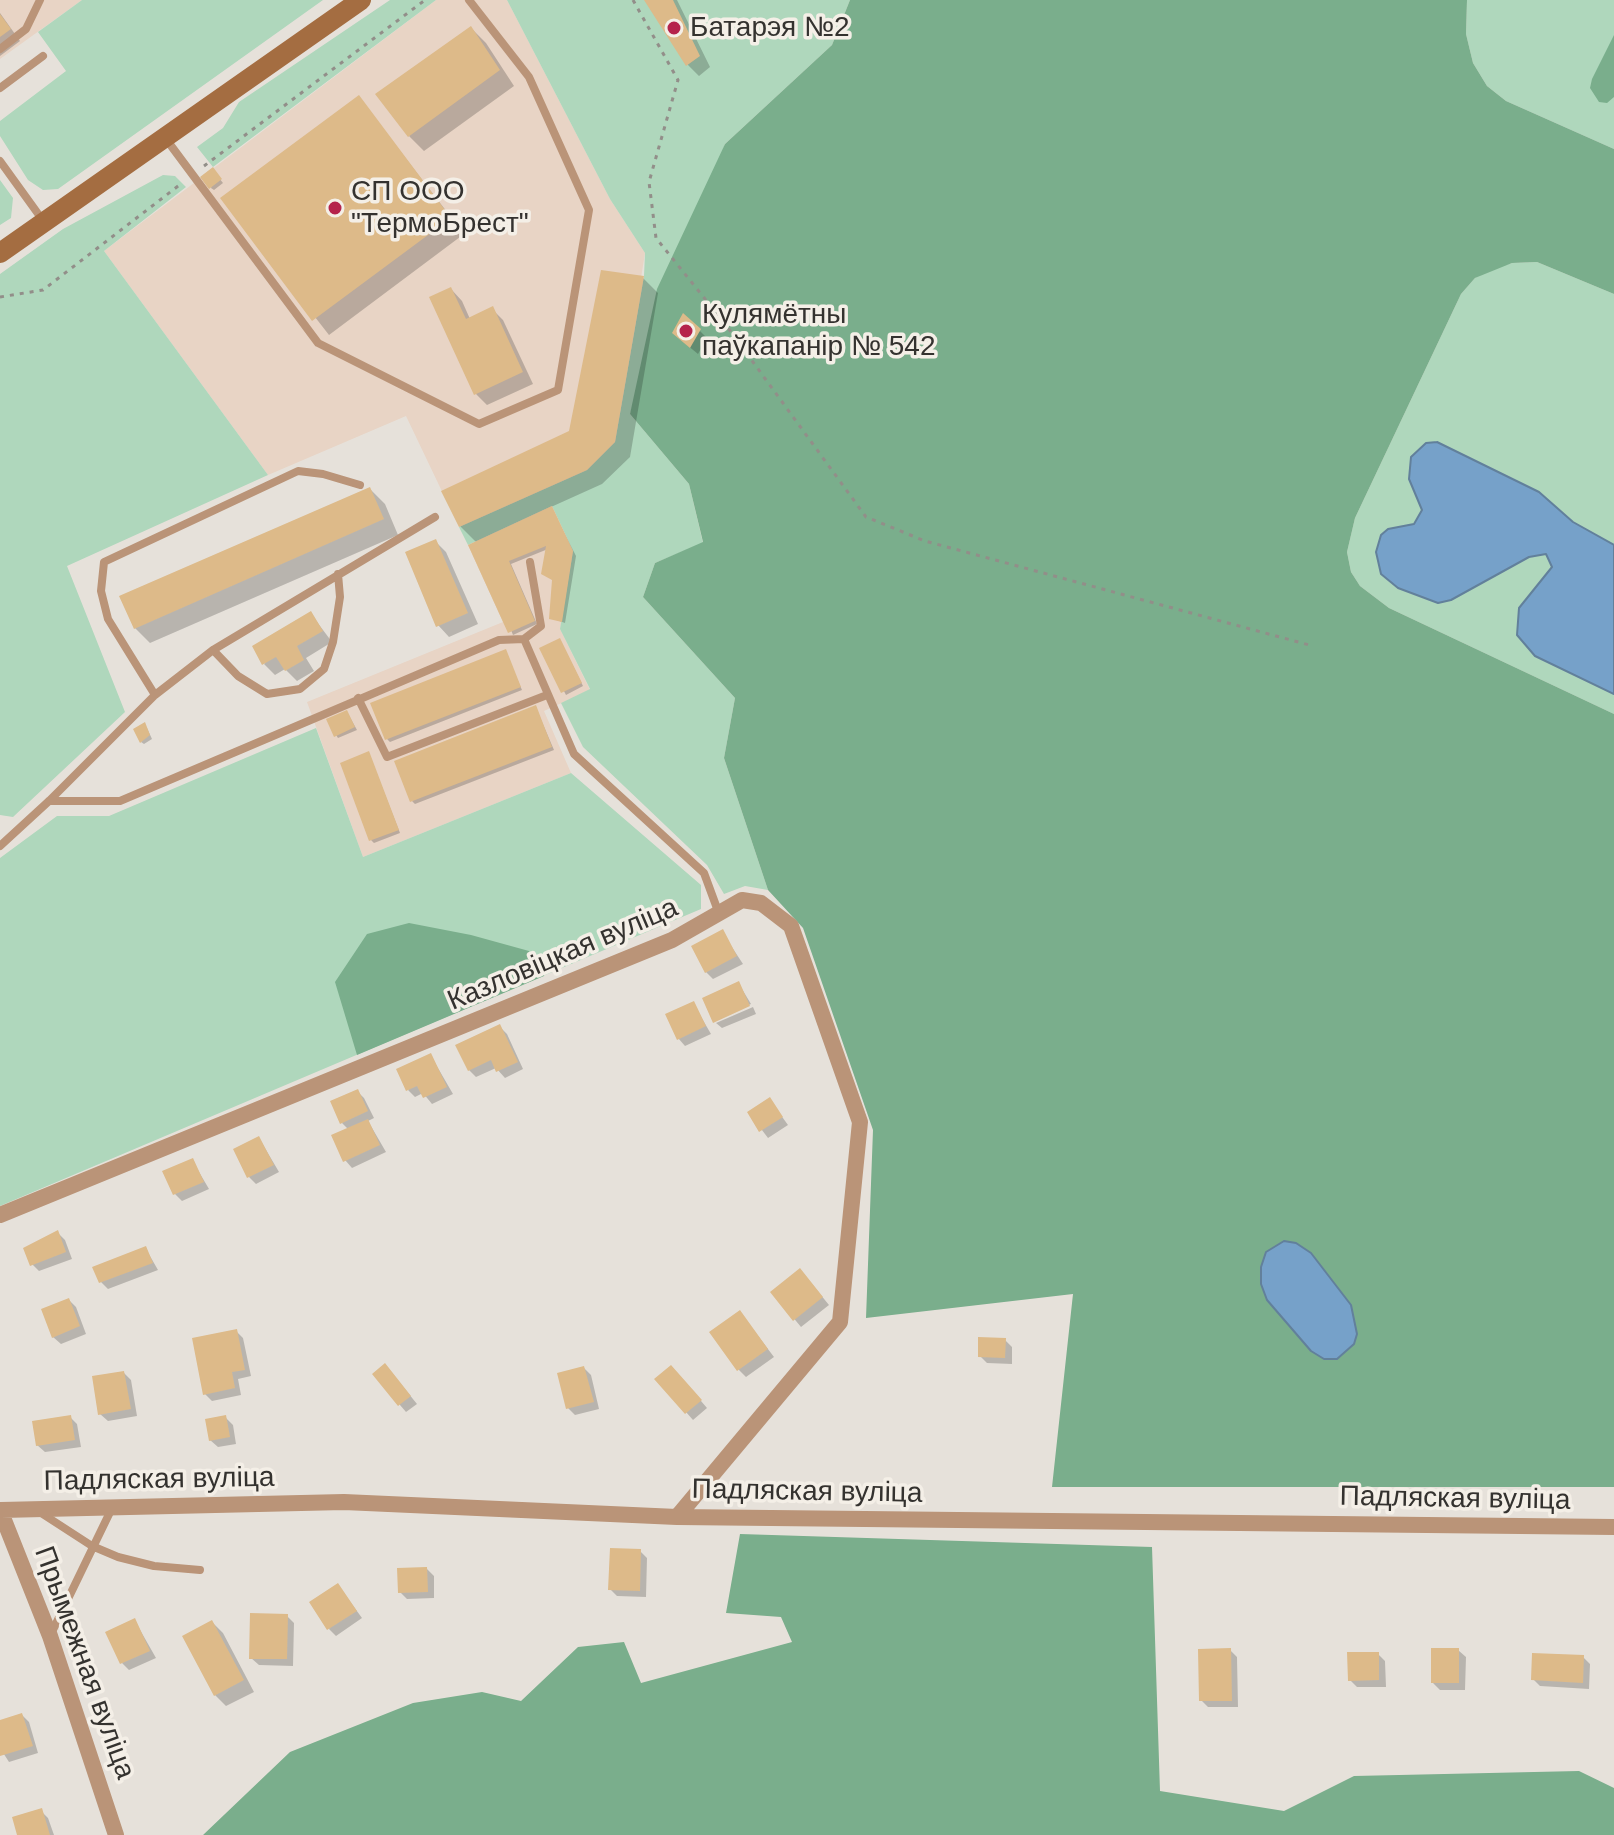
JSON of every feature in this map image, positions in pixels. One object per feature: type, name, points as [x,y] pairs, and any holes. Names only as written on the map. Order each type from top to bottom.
[{"type":"main road","points":[[0,253],[361,0]]},
{"type":"street","name":"Казловіцкая вуліца","points":[[0,1215],[672,940],[742,900],[761,903],[791,926],[860,1122],[840,1322],[677,1517]]},
{"type":"street","name":"Падляская вуліца","points":[[0,1510],[344,1502],[677,1517],[1614,1527]]},
{"type":"street","name":"Прымежная вуліца","points":[[0,1510],[50,1636],[116,1835]]},
{"type":"lane","points":[[0,49],[26,29],[40,0]]},
{"type":"lane","points":[[165,137],[318,343],[479,424],[558,390],[589,210],[529,77],[469,0]]},
{"type":"lane","points":[[0,88],[43,56]]},
{"type":"lane","points":[[0,161],[44,223]]},
{"type":"lane","points":[[155,695],[108,619],[101,591],[104,562],[298,471],[323,474],[360,485]]},
{"type":"lane","points":[[0,846],[155,695],[213,650],[435,517]]},
{"type":"lane","points":[[49,801],[120,801],[499,640],[524,639],[541,626],[530,562]]},
{"type":"lane","points":[[213,650],[238,676],[267,694],[300,689],[324,669],[333,642],[340,597],[338,574]]},
{"type":"lane","points":[[524,639],[574,754],[704,873],[718,911]]},
{"type":"lane","points":[[358,698],[387,757],[547,695]]},
{"type":"lane","points":[[50,1636],[113,1507]]},
{"type":"lane","points":[[35,1509],[92,1546],[154,1566],[200,1570]]},
{"type":"path","points":[[0,297],[43,290],[425,0]]},
{"type":"path","points":[[633,0],[678,80],[649,182],[656,238],[726,325],[866,517],[925,541],[1313,646]]},
{"type":"shaded area","points":[[0,0],[82,0],[0,59]]},
{"type":"shaded area","points":[[436,0],[507,0],[610,199],[645,253],[615,442],[587,470],[459,527],[406,416],[268,475],[104,251]]},
{"type":"shaded area","points":[[552,506],[573,551],[560,629],[590,690],[544,711],[571,773],[363,857],[307,702],[503,622],[468,545]]},
{"type":"green space","points":[[82,0],[323,0],[58,189],[43,190],[28,180],[0,136],[0,121],[66,71],[38,32]]},
{"type":"green space","points":[[390,0],[436,0],[213,167],[197,147],[223,128],[239,102]]},
{"type":"green space","points":[[507,0],[850,0],[832,45],[725,144],[630,414],[689,484],[703,543],[655,563],[643,597],[735,698],[724,758],[768,890],[745,886],[724,894],[707,865],[583,747],[561,703],[590,689],[560,629],[573,551],[552,506],[468,545],[459,527],[587,470],[615,442],[644,276],[645,253],[610,199]]},
{"type":"green space","points":[[850,0],[1467,0],[1466,34],[1473,63],[1487,86],[1506,101],[1614,149],[1614,294],[1537,262],[1512,263],[1475,278],[1461,294],[1355,518],[1347,552],[1351,572],[1360,586],[1389,608],[1614,714],[1614,1487],[1052,1487],[1073,1294],[866,1318],[873,1130],[803,928],[768,890],[724,758],[735,698],[643,597],[655,563],[703,542],[689,484],[630,414],[657,289],[725,144],[832,45]]},
{"type":"green space","points":[[1467,0],[1614,0],[1614,149],[1506,101],[1487,86],[1473,63],[1466,34]]},
{"type":"green space","points":[[1614,35],[1614,97],[1607,103],[1599,102],[1590,88],[1592,79]]},
{"type":"green space","points":[[163,175],[175,176],[186,187],[104,251],[268,475],[67,566],[125,712],[13,817],[0,815],[0,274],[63,229]]},
{"type":"green space","points":[[0,180],[13,198],[11,218],[0,225]]},
{"type":"green space","points":[[1537,262],[1614,294],[1614,714],[1389,608],[1360,586],[1351,572],[1347,552],[1355,518],[1461,294],[1475,278],[1492,269],[1512,263]]},
{"type":"green space","points":[[316,728],[363,857],[571,773],[701,885],[701,909],[0,1206],[0,858],[57,816],[109,816]]},
{"type":"green space","points":[[409,923],[471,935],[529,951],[544,976],[357,1055],[335,982],[367,934]]},
{"type":"green space","points":[[740,1534],[1152,1547],[1160,1791],[1284,1811],[1354,1776],[1579,1771],[1614,1788],[1614,1835],[203,1835],[290,1752],[413,1703],[482,1692],[521,1701],[578,1647],[624,1642],[641,1683],[792,1642],[781,1617],[726,1613]]},
{"type":"water","points":[[1437,442],[1539,492],[1573,522],[1614,545],[1614,694],[1535,656],[1517,635],[1519,608],[1552,567],[1546,554],[1529,557],[1451,600],[1438,603],[1398,588],[1381,574],[1376,552],[1381,535],[1388,529],[1414,524],[1422,510],[1409,479],[1411,457],[1426,443]]},
{"type":"water","points":[[1284,1241],[1296,1243],[1311,1253],[1351,1305],[1357,1334],[1354,1344],[1337,1359],[1324,1359],[1311,1351],[1267,1300],[1261,1284],[1261,1267],[1266,1252]]},
{"type":"building","name":"Батарэя №2","points":[[644,0],[673,0],[700,56],[686,66]]},
{"type":"building","points":[[0,14],[11,29],[0,37]]},
{"type":"building","points":[[471,26],[500,70],[408,137],[375,94]]},
{"type":"building","name":"СП ООО \"ТермоБрест\"","points":[[359,95],[451,218],[312,321],[220,198]]},
{"type":"building","points":[[213,167],[222,179],[209,189],[200,177]]},
{"type":"building","points":[[601,270],[644,276],[615,442],[587,470],[459,527],[441,491],[569,431]]},
{"type":"building","points":[[451,287],[466,319],[493,306],[523,372],[474,395],[429,297]]},
{"type":"building","name":"Кулямётны паўкапанір № 542","points":[[683,313],[701,329],[690,348],[672,333]]},
{"type":"building","points":[[370,487],[384,519],[134,629],[119,596]]},
{"type":"building","points":[[552,506],[573,551],[562,622],[549,619],[552,580],[541,574],[546,546],[509,561],[535,621],[508,633],[468,545]]},
{"type":"building","points":[[436,539],[468,613],[436,627],[405,552]]},
{"type":"building","points":[[311,611],[323,631],[297,646],[304,660],[285,671],[276,657],[262,665],[252,646]]},
{"type":"building","points":[[560,638],[582,683],[561,693],[539,648]]},
{"type":"building","points":[[506,649],[521,687],[385,740],[370,703]]},
{"type":"building","points":[[536,705],[552,747],[410,802],[394,761]]},
{"type":"building","points":[[347,710],[355,727],[334,737],[326,719]]},
{"type":"building","points":[[145,722],[150,735],[140,743],[133,729]]},
{"type":"building","points":[[369,751],[399,830],[369,841],[340,763]]},
{"type":"building","points":[[723,929],[737,956],[705,973],[691,946]]},
{"type":"building","points":[[739,981],[750,1006],[713,1023],[702,998]]},
{"type":"building","points":[[694,1001],[706,1026],[677,1040],[665,1014]]},
{"type":"building","points":[[500,1024],[518,1062],[496,1072],[491,1060],[468,1071],[455,1045]]},
{"type":"building","points":[[431,1053],[447,1087],[423,1098],[417,1086],[406,1091],[396,1069]]},
{"type":"building","points":[[358,1089],[368,1111],[340,1124],[330,1101]]},
{"type":"building","points":[[770,1097],[783,1117],[759,1132],[747,1112]]},
{"type":"building","points":[[368,1119],[380,1145],[343,1162],[331,1135]]},
{"type":"building","points":[[259,1136],[274,1165],[247,1178],[233,1149]]},
{"type":"building","points":[[193,1158],[204,1182],[173,1195],[162,1171]]},
{"type":"building","points":[[58,1230],[66,1252],[30,1266],[23,1248]]},
{"type":"building","points":[[146,1246],[153,1263],[99,1283],[92,1267]]},
{"type":"building","points":[[800,1268],[823,1297],[793,1321],[770,1292]]},
{"type":"building","points":[[69,1298],[80,1326],[52,1338],[41,1309]]},
{"type":"building","points":[[740,1310],[768,1349],[737,1371],[709,1332]]},
{"type":"building","points":[[237,1329],[245,1370],[232,1372],[235,1388],[203,1395],[192,1338]]},
{"type":"building","points":[[978,1337],[1006,1338],[1005,1358],[978,1357]]},
{"type":"building","points":[[385,1363],[411,1396],[398,1406],[372,1374]]},
{"type":"building","points":[[671,1365],[702,1400],[685,1414],[654,1379]]},
{"type":"building","points":[[584,1366],[594,1402],[566,1409],[557,1373]]},
{"type":"building","points":[[124,1371],[131,1409],[98,1415],[92,1376]]},
{"type":"building","points":[[71,1415],[75,1440],[36,1446],[32,1421]]},
{"type":"building","points":[[226,1415],[230,1437],[209,1441],[205,1419]]},
{"type":"building","points":[[610,1548],[641,1549],[640,1591],[608,1590]]},
{"type":"building","points":[[427,1567],[428,1592],[398,1593],[397,1568]]},
{"type":"building","points":[[338,1583],[357,1611],[327,1630],[309,1602]]},
{"type":"building","points":[[250,1613],[288,1614],[287,1659],[249,1659]]},
{"type":"building","points":[[135,1618],[150,1651],[120,1664],[105,1632]]},
{"type":"building","points":[[212,1620],[244,1680],[214,1696],[182,1636]]},
{"type":"building","points":[[1231,1648],[1232,1701],[1199,1701],[1198,1649]]},
{"type":"building","points":[[1431,1648],[1459,1648],[1459,1683],[1431,1683]]},
{"type":"building","points":[[1347,1652],[1379,1652],[1379,1680],[1348,1681]]},
{"type":"building","points":[[1532,1653],[1584,1655],[1583,1683],[1531,1680]]},
{"type":"building","points":[[22,1713],[33,1746],[0,1756],[0,1720]]},
{"type":"building","points":[[42,1808],[50,1835],[17,1835],[12,1817]]},
{"type":"place","name":"Батарэя №2","points":[[674,28]]},
{"type":"place","name":"СП ООО \"ТермоБрест\"","points":[[335,208]]},
{"type":"place","name":"Кулямётны паўкапанір № 542","points":[[686,331]]}]
